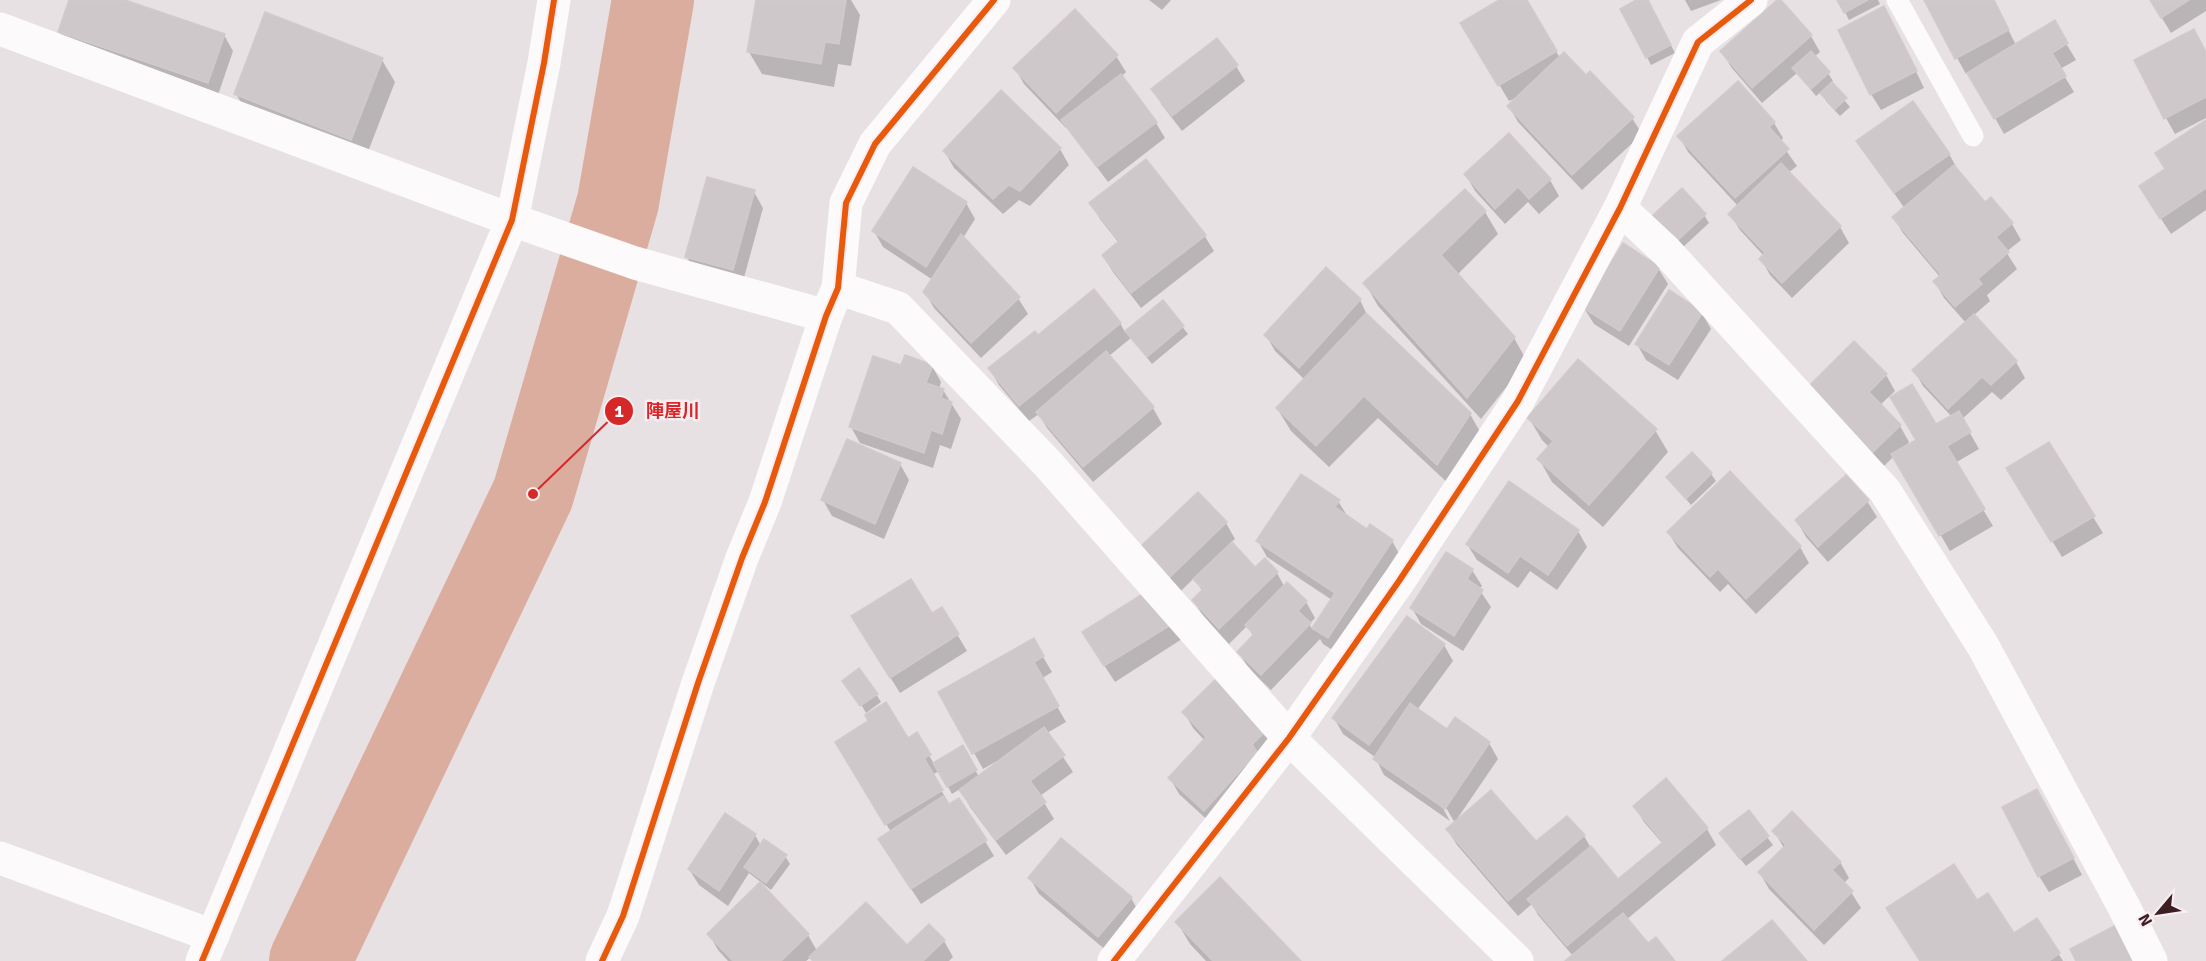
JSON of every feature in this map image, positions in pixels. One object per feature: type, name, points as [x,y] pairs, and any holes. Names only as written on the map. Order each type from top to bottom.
[{"type":"street","points":[[0,858],[208,948],[512,220],[544,63],[554,0]]},
{"type":"street","points":[[602,961],[623,916],[698,683],[742,558],[765,502],[832,302],[846,203],[875,144],[994,0]]},
{"type":"street","points":[[1114,961],[1289,738],[1399,581],[1518,401],[1620,208],[1698,42],[1751,0]]},
{"type":"street","points":[[0,29],[512,220],[635,263],[832,302],[898,308],[1048,464],[1289,738],[1517,961]]},
{"type":"street","points":[[1620,208],[1666,251],[1885,491],[1983,646],[2151,961]]},
{"type":"lane","points":[[1897,0],[1973,136]]},
{"type":"building","points":[[69,0],[125,0],[225,34],[208,83],[58,32]]},
{"type":"building","points":[[756,0],[846,0],[839,44],[825,42],[821,64],[747,52]]},
{"type":"building","points":[[1499,0],[1527,0],[1557,51],[1498,86],[1460,23]]},
{"type":"building","points":[[1636,0],[1648,0],[1671,45],[1646,58],[1620,9]]},
{"type":"building","points":[[1777,0],[1781,0],[1812,35],[1752,88],[1720,51]]},
{"type":"building","points":[[1837,0],[1868,0],[1844,13]]},
{"type":"building","points":[[1924,0],[1994,0],[2009,30],[1955,59]]},
{"type":"building","points":[[2150,0],[2189,0],[2161,18]]},
{"type":"building","points":[[1884,6],[1917,71],[1870,95],[1838,30]]},
{"type":"building","points":[[1075,9],[1118,55],[1056,113],[1013,68]]},
{"type":"building","points":[[265,12],[383,58],[351,140],[234,94]]},
{"type":"building","points":[[2055,20],[2068,43],[2052,53],[2066,76],[1994,119],[1967,73]]},
{"type":"building","points":[[2194,29],[2206,52],[2206,97],[2164,119],[2134,60]]},
{"type":"building","points":[[1217,38],[1238,65],[1172,116],[1151,89]]},
{"type":"building","points":[[1811,51],[1830,72],[1811,89],[1792,68]]},
{"type":"building","points":[[1564,52],[1586,75],[1590,71],[1634,117],[1572,175],[1507,106]]},
{"type":"building","points":[[1121,74],[1157,122],[1097,167],[1061,120]]},
{"type":"building","points":[[1738,81],[1775,122],[1769,127],[1789,149],[1735,198],[1677,136]]},
{"type":"building","points":[[1832,82],[1847,98],[1835,109],[1820,93]]},
{"type":"building","points":[[1001,90],[1061,148],[1020,191],[1009,185],[993,199],[943,151]]},
{"type":"building","points":[[1913,101],[1950,154],[1894,193],[1856,141]]},
{"type":"building","points":[[2206,120],[2206,188],[2160,219],[2139,186],[2165,169],[2155,153]]},
{"type":"building","points":[[1509,133],[1551,179],[1529,199],[1518,187],[1495,209],[1464,174]]},
{"type":"building","points":[[1146,159],[1206,235],[1131,293],[1102,255],[1119,241],[1089,203]]},
{"type":"building","points":[[1781,163],[1841,226],[1782,283],[1759,259],[1765,253],[1728,214]]},
{"type":"building","points":[[1954,165],[1985,202],[1991,197],[2013,223],[1996,237],[2009,252],[1978,279],[1982,284],[1955,307],[1933,281],[1941,275],[1892,217]]},
{"type":"building","points":[[913,167],[967,202],[926,267],[872,231]]},
{"type":"building","points":[[707,177],[755,190],[733,270],[685,257]]},
{"type":"building","points":[[1682,188],[1706,214],[1676,242],[1652,216]]},
{"type":"building","points":[[1465,189],[1486,211],[1441,255],[1515,337],[1467,398],[1363,283]]},
{"type":"building","points":[[961,234],[1020,297],[971,343],[923,292]]},
{"type":"building","points":[[1623,243],[1660,267],[1620,331],[1583,308]]},
{"type":"building","points":[[1326,267],[1361,299],[1299,368],[1264,335]]},
{"type":"building","points":[[1094,289],[1121,323],[1019,406],[988,368],[1035,331],[1038,335]]},
{"type":"building","points":[[1669,290],[1703,312],[1669,365],[1635,344]]},
{"type":"building","points":[[1163,300],[1184,326],[1147,357],[1125,331]]},
{"type":"building","points":[[1366,313],[1471,413],[1437,465],[1364,396],[1316,446],[1276,408]]},
{"type":"building","points":[[1974,314],[2017,361],[1991,385],[1982,377],[1948,409],[1912,370]]},
{"type":"building","points":[[1854,341],[1887,374],[1869,392],[1901,425],[1871,454],[1806,389]]},
{"type":"building","points":[[1106,351],[1154,407],[1083,467],[1036,412]]},
{"type":"building","points":[[905,355],[933,365],[926,383],[944,389],[941,398],[952,402],[942,434],[931,430],[924,453],[849,427],[873,356],[901,365]]},
{"type":"building","points":[[1578,359],[1657,429],[1589,505],[1537,459],[1553,441],[1527,418]]},
{"type":"building","points":[[1912,384],[1936,424],[1959,411],[1971,432],[1947,446],[1985,509],[1939,536],[1891,454],[1916,440],[1890,397]]},
{"type":"building","points":[[847,439],[901,463],[875,524],[821,500]]},
{"type":"building","points":[[2049,442],[2095,516],[2051,542],[2006,468]]},
{"type":"building","points":[[1692,452],[1712,473],[1686,499],[1666,477]]},
{"type":"building","points":[[1730,471],[1801,546],[1746,599],[1718,569],[1710,577],[1667,532]]},
{"type":"building","points":[[1301,474],[1340,500],[1335,507],[1367,529],[1370,524],[1393,540],[1328,638],[1312,628],[1335,593],[1256,541]]},
{"type":"building","points":[[1846,475],[1869,500],[1818,547],[1795,520]]},
{"type":"building","points":[[1509,481],[1579,530],[1548,575],[1520,556],[1508,573],[1466,544]]},
{"type":"building","points":[[1198,492],[1227,522],[1169,578],[1140,547]]},
{"type":"building","points":[[1232,542],[1255,567],[1265,558],[1278,572],[1219,629],[1192,600],[1203,589],[1193,579]]},
{"type":"building","points":[[1446,552],[1473,569],[1467,579],[1483,590],[1454,636],[1410,608]]},
{"type":"building","points":[[911,579],[932,613],[942,607],[959,634],[890,678],[851,616]]},
{"type":"building","points":[[1287,582],[1307,601],[1298,611],[1311,623],[1261,675],[1237,652],[1254,634],[1245,625]]},
{"type":"building","points":[[1152,588],[1174,623],[1104,666],[1082,632]]},
{"type":"building","points":[[1407,616],[1445,644],[1369,745],[1332,718]]},
{"type":"building","points":[[1034,638],[1044,656],[1034,662],[1059,706],[972,754],[938,692]]},
{"type":"building","points":[[859,668],[878,694],[860,706],[842,681]]},
{"type":"building","points":[[1216,679],[1266,731],[1232,764],[1182,712]]},
{"type":"building","points":[[886,702],[908,738],[917,732],[931,755],[924,758],[943,790],[885,825],[835,742],[868,721],[865,715]]},
{"type":"building","points":[[1410,703],[1447,729],[1455,717],[1490,742],[1445,809],[1373,759]]},
{"type":"building","points":[[1044,727],[1065,755],[1030,781],[1046,802],[996,840],[959,790]]},
{"type":"building","points":[[1206,737],[1232,764],[1252,744],[1257,752],[1204,811],[1168,778]]},
{"type":"building","points":[[963,745],[977,770],[947,787],[933,763]]},
{"type":"building","points":[[1666,778],[1708,828],[1567,946],[1527,899],[1591,846],[1618,879],[1663,842],[1633,806]]},
{"type":"building","points":[[2037,789],[2074,858],[2038,877],[2002,807]]},
{"type":"building","points":[[1491,790],[1536,841],[1567,816],[1585,835],[1508,901],[1446,829]]},
{"type":"building","points":[[943,796],[949,804],[959,798],[987,840],[911,889],[878,839]]},
{"type":"building","points":[[1749,810],[1769,836],[1740,859],[1719,833]]},
{"type":"building","points":[[1792,811],[1841,862],[1832,870],[1853,891],[1814,930],[1758,872],[1786,845],[1772,831]]},
{"type":"building","points":[[725,813],[756,834],[719,891],[688,869]]},
{"type":"building","points":[[1061,838],[1132,897],[1098,937],[1028,878]]},
{"type":"building","points":[[764,839],[787,855],[766,883],[744,867]]},
{"type":"building","points":[[1954,864],[1977,900],[1988,893],[2014,933],[2037,918],[2060,953],[2049,961],[1920,961],[1886,908]]},
{"type":"building","points":[[1220,877],[1301,961],[1213,961],[1175,922]]},
{"type":"building","points":[[760,882],[809,934],[781,961],[733,961],[707,934]]},
{"type":"building","points":[[866,902],[907,945],[929,924],[945,940],[923,961],[813,961],[809,957]]},
{"type":"building","points":[[1623,913],[1648,943],[1656,937],[1675,961],[1565,961]]},
{"type":"building","points":[[1772,920],[1807,961],[1722,961]]},
{"type":"building","points":[[2118,924],[2137,961],[2076,961],[2070,949]]},
{"type":"waterway","points":[[310,961],[533,494],[618,202],[653,0]]},
{"type":"cycle path","points":[[202,961],[512,220],[544,63],[554,0]]},
{"type":"cycle path","points":[[602,961],[623,916],[698,683],[742,558],[765,502],[826,316],[838,288],[846,203],[875,144],[994,0]]},
{"type":"cycle path","points":[[1114,961],[1289,738],[1399,581],[1518,401],[1620,208],[1698,42],[1751,0]]},
{"type":"place","name":"陣屋川","points":[[533,494]]}]
